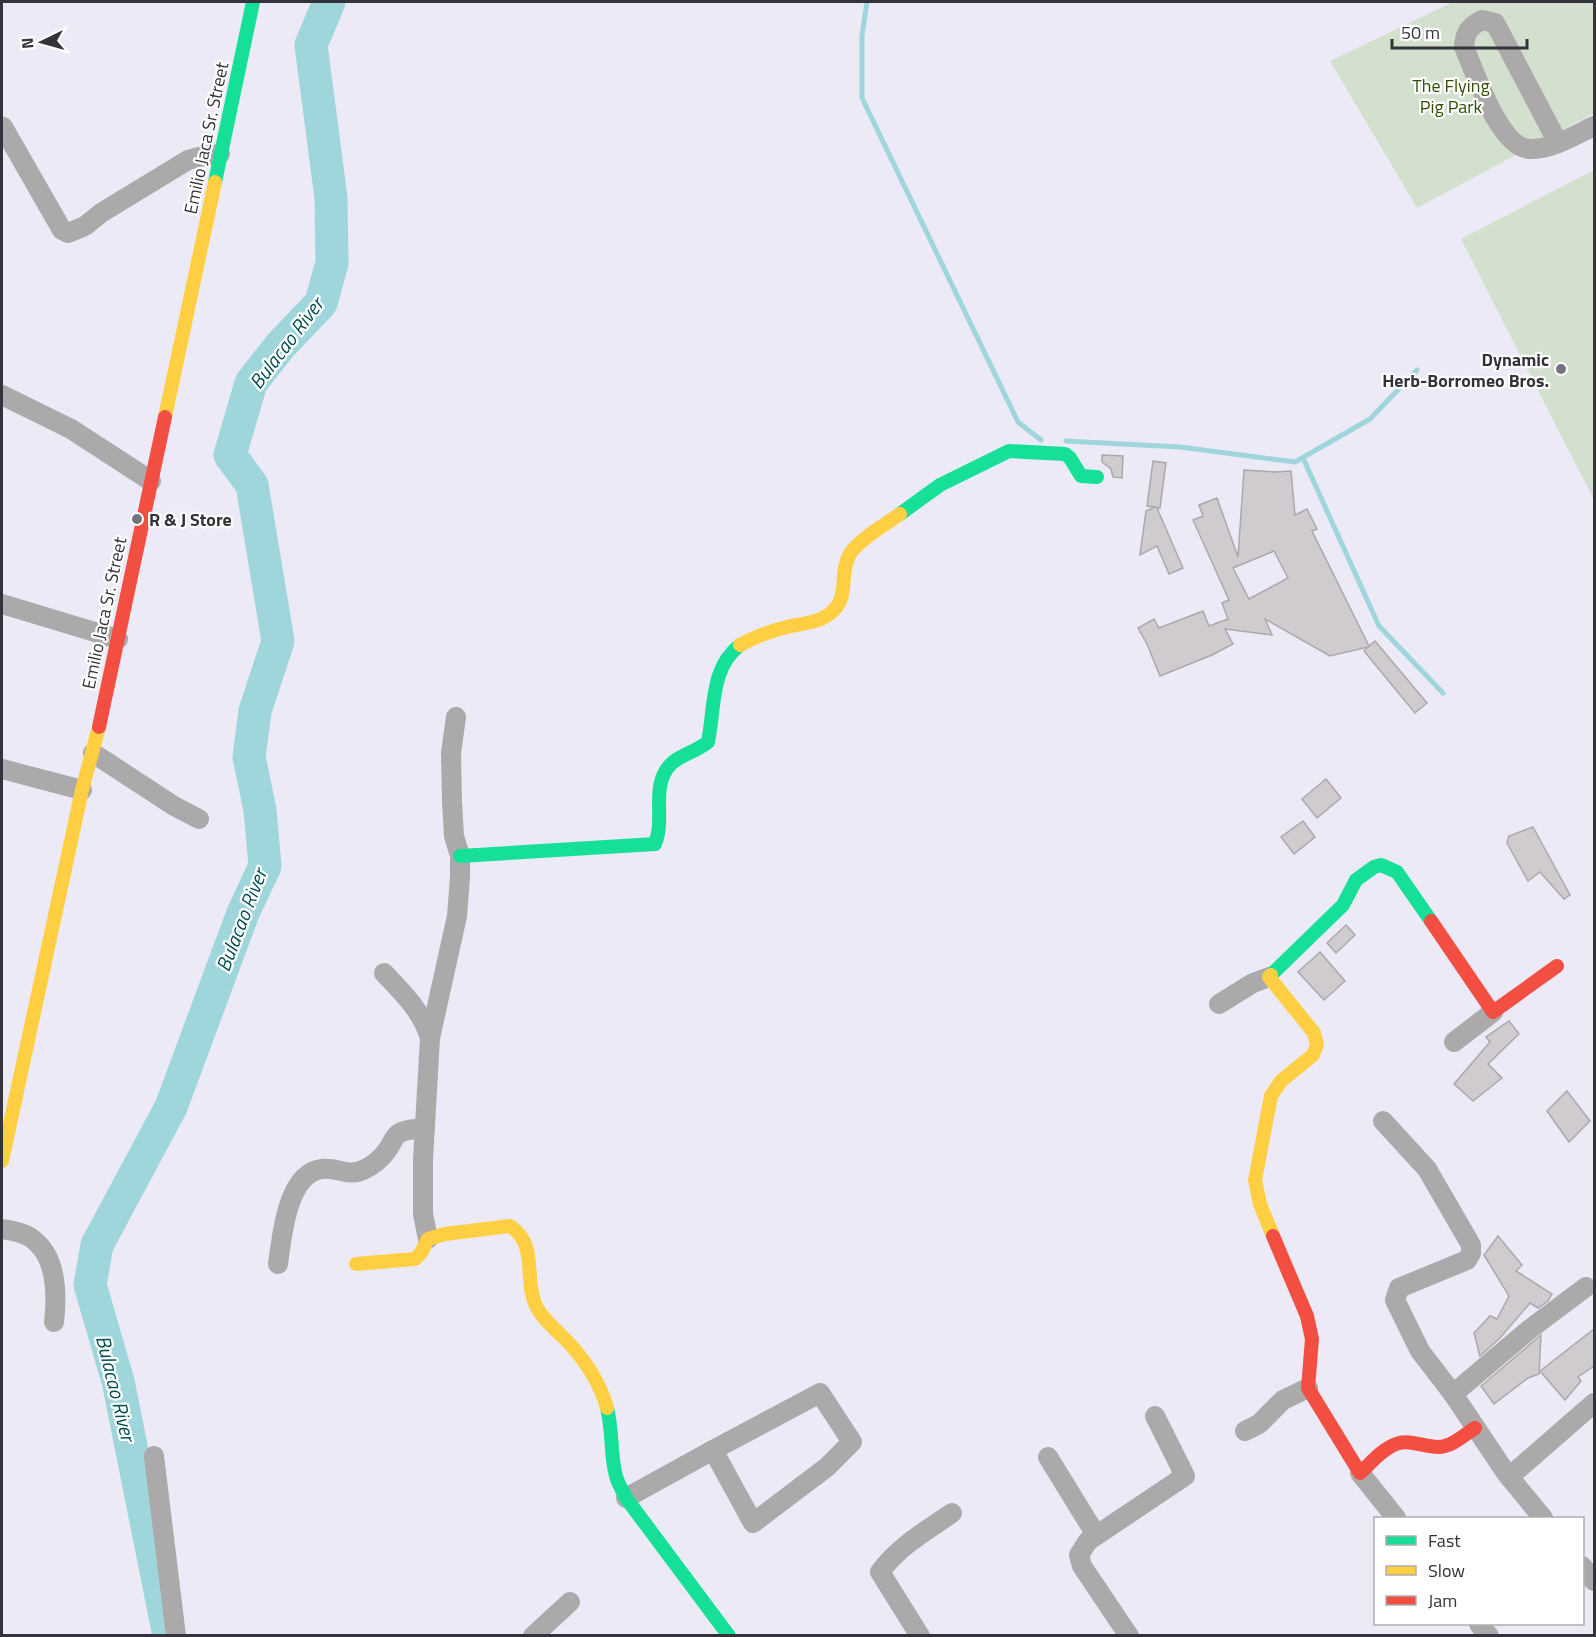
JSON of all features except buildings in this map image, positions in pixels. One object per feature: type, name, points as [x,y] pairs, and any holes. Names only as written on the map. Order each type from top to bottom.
[{"type":"street","name":"Emilio Jaca Sr. Street","points":[[2,1161],[82,790],[93,753],[118,639],[253,2]]},
{"type":"street","points":[[1558,143],[1495,23],[1482,20],[1472,26],[1465,35],[1464,47],[1499,125],[1512,142],[1521,148],[1532,149],[1558,143],[1594,126]]},
{"type":"street","points":[[3,127],[62,230],[68,233],[85,226],[101,213],[188,160],[220,154]]},
{"type":"street","points":[[2,395],[71,429],[151,481]]},
{"type":"street","points":[[460,856],[655,844],[660,836],[658,794],[661,775],[673,762],[694,753],[708,742],[720,669],[731,654],[756,636],[790,626],[820,622],[836,609],[843,594],[849,553],[858,545],[940,485],[1009,451],[1028,450],[1065,454],[1081,476],[1096,477]]},
{"type":"street","points":[[2,604],[118,639]]},
{"type":"street","points":[[356,1264],[415,1259],[428,1239],[423,1214],[430,1038],[457,916],[460,856],[454,836],[451,753],[456,717]]},
{"type":"street","points":[[93,753],[174,806],[199,819]]},
{"type":"street","points":[[2,769],[82,790]]},
{"type":"street","points":[[1219,1004],[1253,983],[1269,977],[1343,905],[1356,880],[1374,867],[1381,866],[1398,872],[1493,1012]]},
{"type":"street","points":[[1454,1042],[1557,966]]},
{"type":"street","points":[[384,973],[417,1010],[426,1023],[430,1038]]},
{"type":"street","points":[[1269,977],[1317,1039],[1313,1055],[1281,1081],[1271,1096],[1255,1180],[1260,1204],[1307,1316],[1312,1339],[1308,1388],[1360,1473],[1395,1517]]},
{"type":"street","points":[[1383,1121],[1427,1169],[1471,1245],[1471,1253],[1467,1260],[1400,1288],[1395,1300],[1420,1351],[1453,1394],[1509,1476],[1542,1517]]},
{"type":"street","points":[[278,1264],[282,1231],[290,1204],[299,1184],[309,1174],[326,1168],[349,1173],[362,1171],[376,1162],[387,1151],[396,1136],[403,1131],[425,1128]]},
{"type":"street","points":[[428,1239],[445,1234],[510,1226],[524,1236],[528,1246],[530,1280],[535,1304],[549,1323],[575,1349],[600,1389],[612,1435],[616,1477],[626,1498],[729,1635]]},
{"type":"street","points":[[2,1229],[19,1232],[36,1241],[44,1252],[53,1278],[54,1322]]},
{"type":"street","points":[[1453,1394],[1530,1329],[1586,1287]]},
{"type":"street","points":[[1245,1431],[1259,1424],[1283,1400],[1308,1388]]},
{"type":"street","points":[[626,1498],[713,1450],[820,1393],[852,1442],[827,1467],[753,1523],[713,1450]]},
{"type":"street","points":[[1509,1476],[1594,1403]]},
{"type":"street","points":[[1129,1635],[1079,1558],[1084,1545],[1096,1535],[1185,1476],[1155,1416]]},
{"type":"street","points":[[1360,1473],[1385,1450],[1397,1444],[1416,1442],[1438,1447],[1447,1445],[1475,1428]]},
{"type":"street","points":[[154,1456],[176,1635]]},
{"type":"street","points":[[1048,1457],[1096,1535]]},
{"type":"street","points":[[920,1635],[880,1572],[915,1539],[952,1513]]},
{"type":"street","points":[[1584,1568],[1594,1581]]},
{"type":"street","points":[[533,1635],[570,1602]]},
{"type":"green space","name":"The Flying Pig Park","points":[[1453,2],[1594,2],[1594,113],[1417,208],[1330,61]]},
{"type":"green space","name":"Dynamic Herb-Borromeo Bros.","points":[[1594,170],[1594,500],[1461,239]]},
{"type":"waterway","name":"Bulacao River","points":[[169,1636],[118,1381],[90,1285],[97,1245],[171,1107],[243,913],[265,866],[260,810],[249,757],[255,711],[278,641],[252,485],[230,455],[251,383],[280,346],[321,303],[332,263],[331,198],[311,45],[329,2]]},
{"type":"waterway","points":[[867,2],[862,35],[862,98],[1018,422],[1041,440]]},
{"type":"waterway","points":[[1066,441],[1180,447],[1295,462],[1370,419],[1417,370]]},
{"type":"waterway","points":[[1303,458],[1379,626],[1443,693]]},
{"type":"traffic: fast","points":[[215,182],[253,2]]},
{"type":"traffic: fast","points":[[900,514],[940,485],[1009,451],[1065,454],[1081,476],[1097,477]]},
{"type":"traffic: fast","points":[[460,856],[655,844],[658,834],[661,781],[672,763],[708,742],[715,689],[723,665],[740,645]]},
{"type":"traffic: fast","points":[[1271,975],[1343,905],[1356,880],[1374,867],[1381,865],[1397,872],[1431,921]]},
{"type":"traffic: fast","points":[[607,1408],[614,1468],[626,1498],[729,1636]]},
{"type":"traffic: slow","points":[[165,417],[215,182]]},
{"type":"traffic: slow","points":[[740,645],[769,632],[824,618],[834,610],[839,604],[845,568],[850,554],[866,538],[900,514]]},
{"type":"traffic: slow","points":[[2,1161],[82,790],[99,727]]},
{"type":"traffic: slow","points":[[1271,975],[1269,977],[1314,1033],[1317,1045],[1313,1055],[1281,1081],[1271,1096],[1255,1180],[1260,1204],[1273,1236]]},
{"type":"traffic: slow","points":[[356,1264],[415,1259],[428,1239],[445,1234],[510,1226],[519,1234],[528,1253],[532,1296],[536,1306],[586,1364],[607,1408]]},
{"type":"traffic: jam","points":[[99,727],[165,417]]},
{"type":"traffic: jam","points":[[1431,921],[1493,1012],[1557,966]]},
{"type":"traffic: jam","points":[[1273,1236],[1307,1316],[1312,1339],[1308,1388],[1360,1473],[1381,1453],[1396,1444],[1406,1442],[1433,1447],[1443,1446],[1453,1443],[1475,1428]]},
{"type":"place","name":"Dynamic Herb-Borromeo Bros.","points":[[1561,369]]},
{"type":"place","name":"R & J Store","points":[[137,519]]}]
